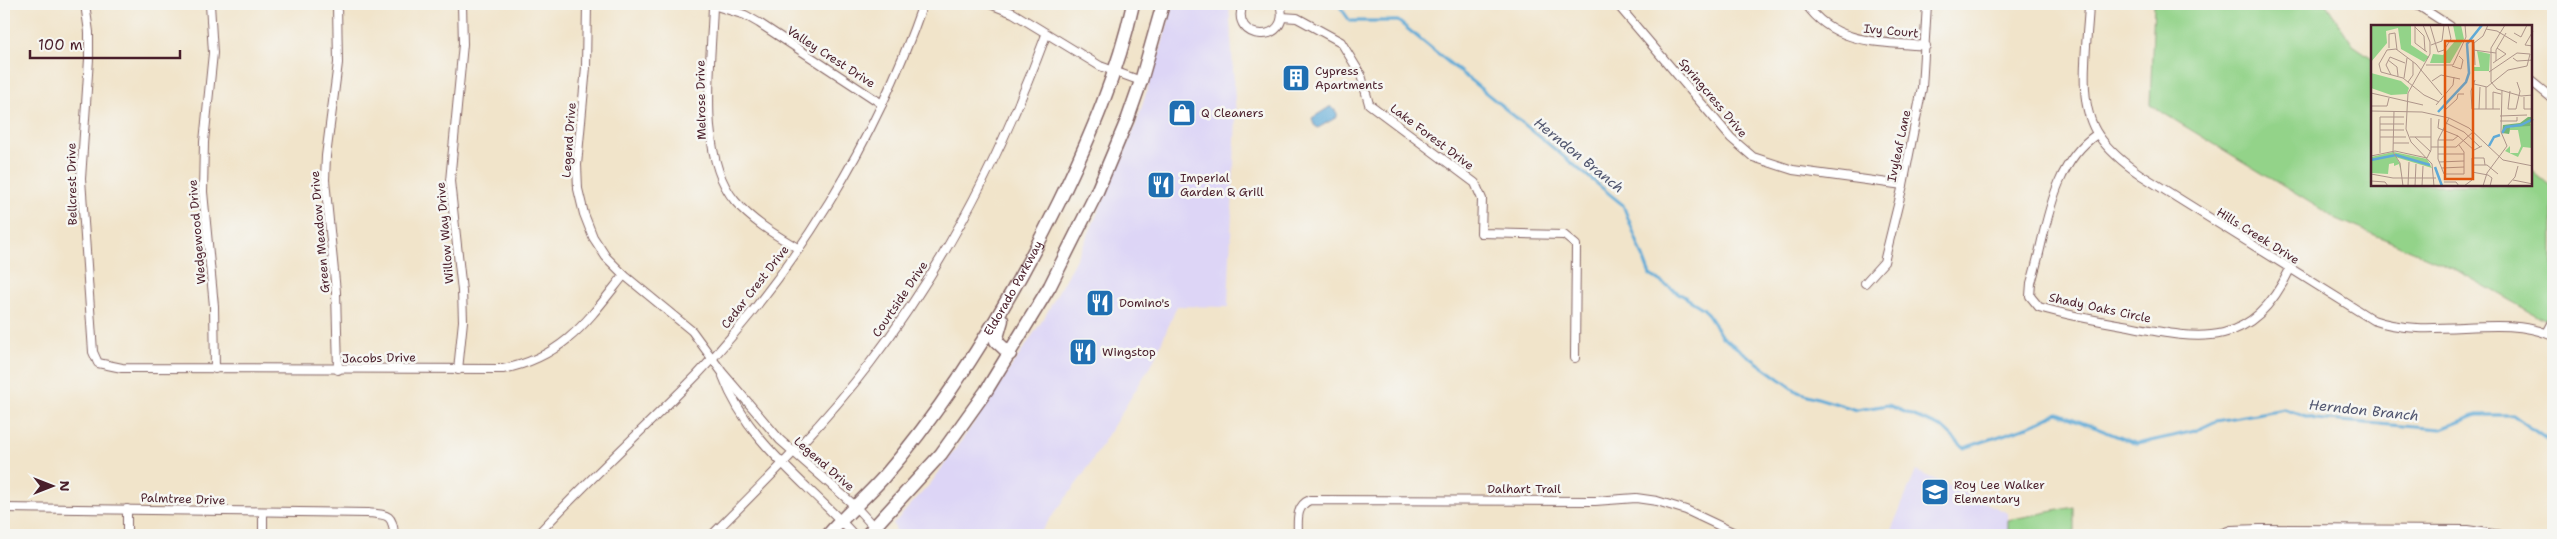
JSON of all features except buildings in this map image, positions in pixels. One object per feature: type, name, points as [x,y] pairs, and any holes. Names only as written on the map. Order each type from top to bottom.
[{"type":"main road","name":"Eldorado Parkway","points":[[828,535],[882,479],[944,398],[1002,312],[1070,179],[1115,71],[1133,4]]},
{"type":"main road","points":[[870,531],[940,454],[1010,354],[1031,320],[1071,248],[1109,163],[1141,81],[1163,4]]},
{"type":"main road","points":[[1010,354],[996,341],[998,330],[1021,286],[1022,275]]},
{"type":"street","name":"Bellcrest Drive","points":[[85,4],[89,32],[89,59],[81,158],[82,201],[92,311],[93,352],[98,363]]},
{"type":"street","name":"Wedgewood Drive","points":[[210,4],[213,53],[204,142],[203,192],[214,306],[215,369]]},
{"type":"street","name":"Green Meadow Drive","points":[[337,4],[338,63],[326,156],[325,180],[336,292],[338,370]]},
{"type":"street","name":"Willow Way Drive","points":[[458,370],[463,321],[462,292],[450,181],[463,44],[462,4]]},
{"type":"street","name":"Legend Drive","points":[[587,4],[586,67],[577,165],[578,189],[584,214],[593,237],[606,256],[624,275],[692,330],[722,372],[780,440],[854,506],[870,531]]},
{"type":"street","name":"Valley Crest Drive","points":[[713,4],[744,14],[882,104]]},
{"type":"street","name":"Melrose Drive","points":[[713,4],[710,112],[715,157],[722,180],[734,200],[750,217],[799,249]]},
{"type":"street","name":"Cedar Crest Drive","points":[[537,535],[711,358],[750,315],[799,249],[836,190],[882,104],[900,68],[923,4]]},
{"type":"street","points":[[990,4],[1013,13],[1085,57],[1141,81]]},
{"type":"street","points":[[1243,4],[1241,19],[1249,30],[1255,34],[1269,33],[1280,24],[1282,17],[1280,4]]},
{"type":"street","name":"Springcress Drive","points":[[1617,4],[1731,138],[1753,157],[1793,170],[1903,185]]},
{"type":"street","name":"Ivy Court","points":[[1806,4],[1826,24],[1839,33],[1854,39],[1926,46]]},
{"type":"street","name":"Ivyleaf Lane","points":[[1865,283],[1884,262],[1903,185],[1922,88],[1927,4]]},
{"type":"street","name":"Hills Creek Drive","points":[[2089,4],[2085,87],[2088,114],[2097,134],[2117,158],[2141,176],[2357,312],[2381,323],[2412,328],[2515,328],[2550,335]]},
{"type":"street","points":[[2416,4],[2448,25]]},
{"type":"street","name":"Lake Forest Drive","points":[[1282,17],[1296,18],[1341,42],[1361,74],[1369,104],[1475,183],[1482,199],[1482,233],[1564,234],[1576,245],[1575,358]]},
{"type":"street","name":"Courtside Drive","points":[[712,535],[794,452],[870,363],[948,246],[986,176],[1012,122],[1046,34]]},
{"type":"street","points":[[2532,82],[2553,99]]},
{"type":"street","name":"Shady Oaks Circle","points":[[2097,134],[2075,152],[2066,166],[2055,196],[2031,283],[2030,296],[2040,307],[2175,336],[2208,337],[2228,332],[2257,314],[2273,300],[2290,269]]},
{"type":"street","name":"Jacobs Drive","points":[[98,363],[122,368],[503,369],[526,364],[550,353],[583,326],[624,275]]},
{"type":"street","points":[[2550,335],[2553,322]]},
{"type":"street","name":"Legend Drive","points":[[722,372],[730,395],[745,420],[782,465],[841,520],[854,535]]},
{"type":"street","name":"Dalhart Trail","points":[[1298,535],[1298,512],[1303,504],[1313,500],[1595,501],[1636,498],[1679,507],[1738,535]]},
{"type":"street","name":"Palmtree Drive","points":[[4,508],[361,513],[388,516],[392,519],[394,535]]},
{"type":"street","points":[[127,509],[127,535]]},
{"type":"street","points":[[263,512],[263,535]]},
{"type":"street","points":[[2217,535],[2230,530],[2260,529],[2391,533],[2467,530],[2501,535]]},
{"type":"shaded area","points":[[1173,4],[1229,4],[1236,117],[1228,307],[1177,306],[1154,360],[1083,475],[1038,535],[898,535],[893,524],[931,483],[967,433],[1044,318],[1085,242],[1135,127],[1161,48]]},
{"type":"shaded area","name":"Roy Lee Walker Elementary","points":[[1916,471],[2008,513],[2008,535],[1889,535]]},
{"type":"green space","points":[[2154,4],[2326,4],[2353,45],[2371,57],[2371,186],[2532,186],[2532,171],[2553,188],[2553,325],[2453,268],[2337,219],[2150,105]]},
{"type":"green space","points":[[2074,507],[2074,535],[2008,535],[2008,520]]},
{"type":"water","points":[[1331,106],[1337,113],[1337,117],[1318,128],[1314,125],[1312,118]]},
{"type":"waterway","name":"Herndon Branch","points":[[1338,4],[1350,21],[1398,21],[1623,205],[1650,275],[1704,309],[1722,337],[1798,392],[1857,410],[1888,405],[1943,428],[1964,448],[2027,427],[2058,413],[2137,444],[2195,431],[2216,421],[2284,409],[2315,419],[2441,429],[2477,415],[2513,415],[2553,444]]},
{"type":"place","name":"Cypress Apartments","points":[[1296,78]]},
{"type":"place","name":"Q Cleaners","points":[[1182,113]]},
{"type":"place","name":"Imperial Garden & Grill","points":[[1161,185]]},
{"type":"place","name":"Domino's","points":[[1100,303]]},
{"type":"place","name":"Wingstop","points":[[1083,352]]},
{"type":"place","name":"Roy Lee Walker Elementary","points":[[1935,492]]}]
